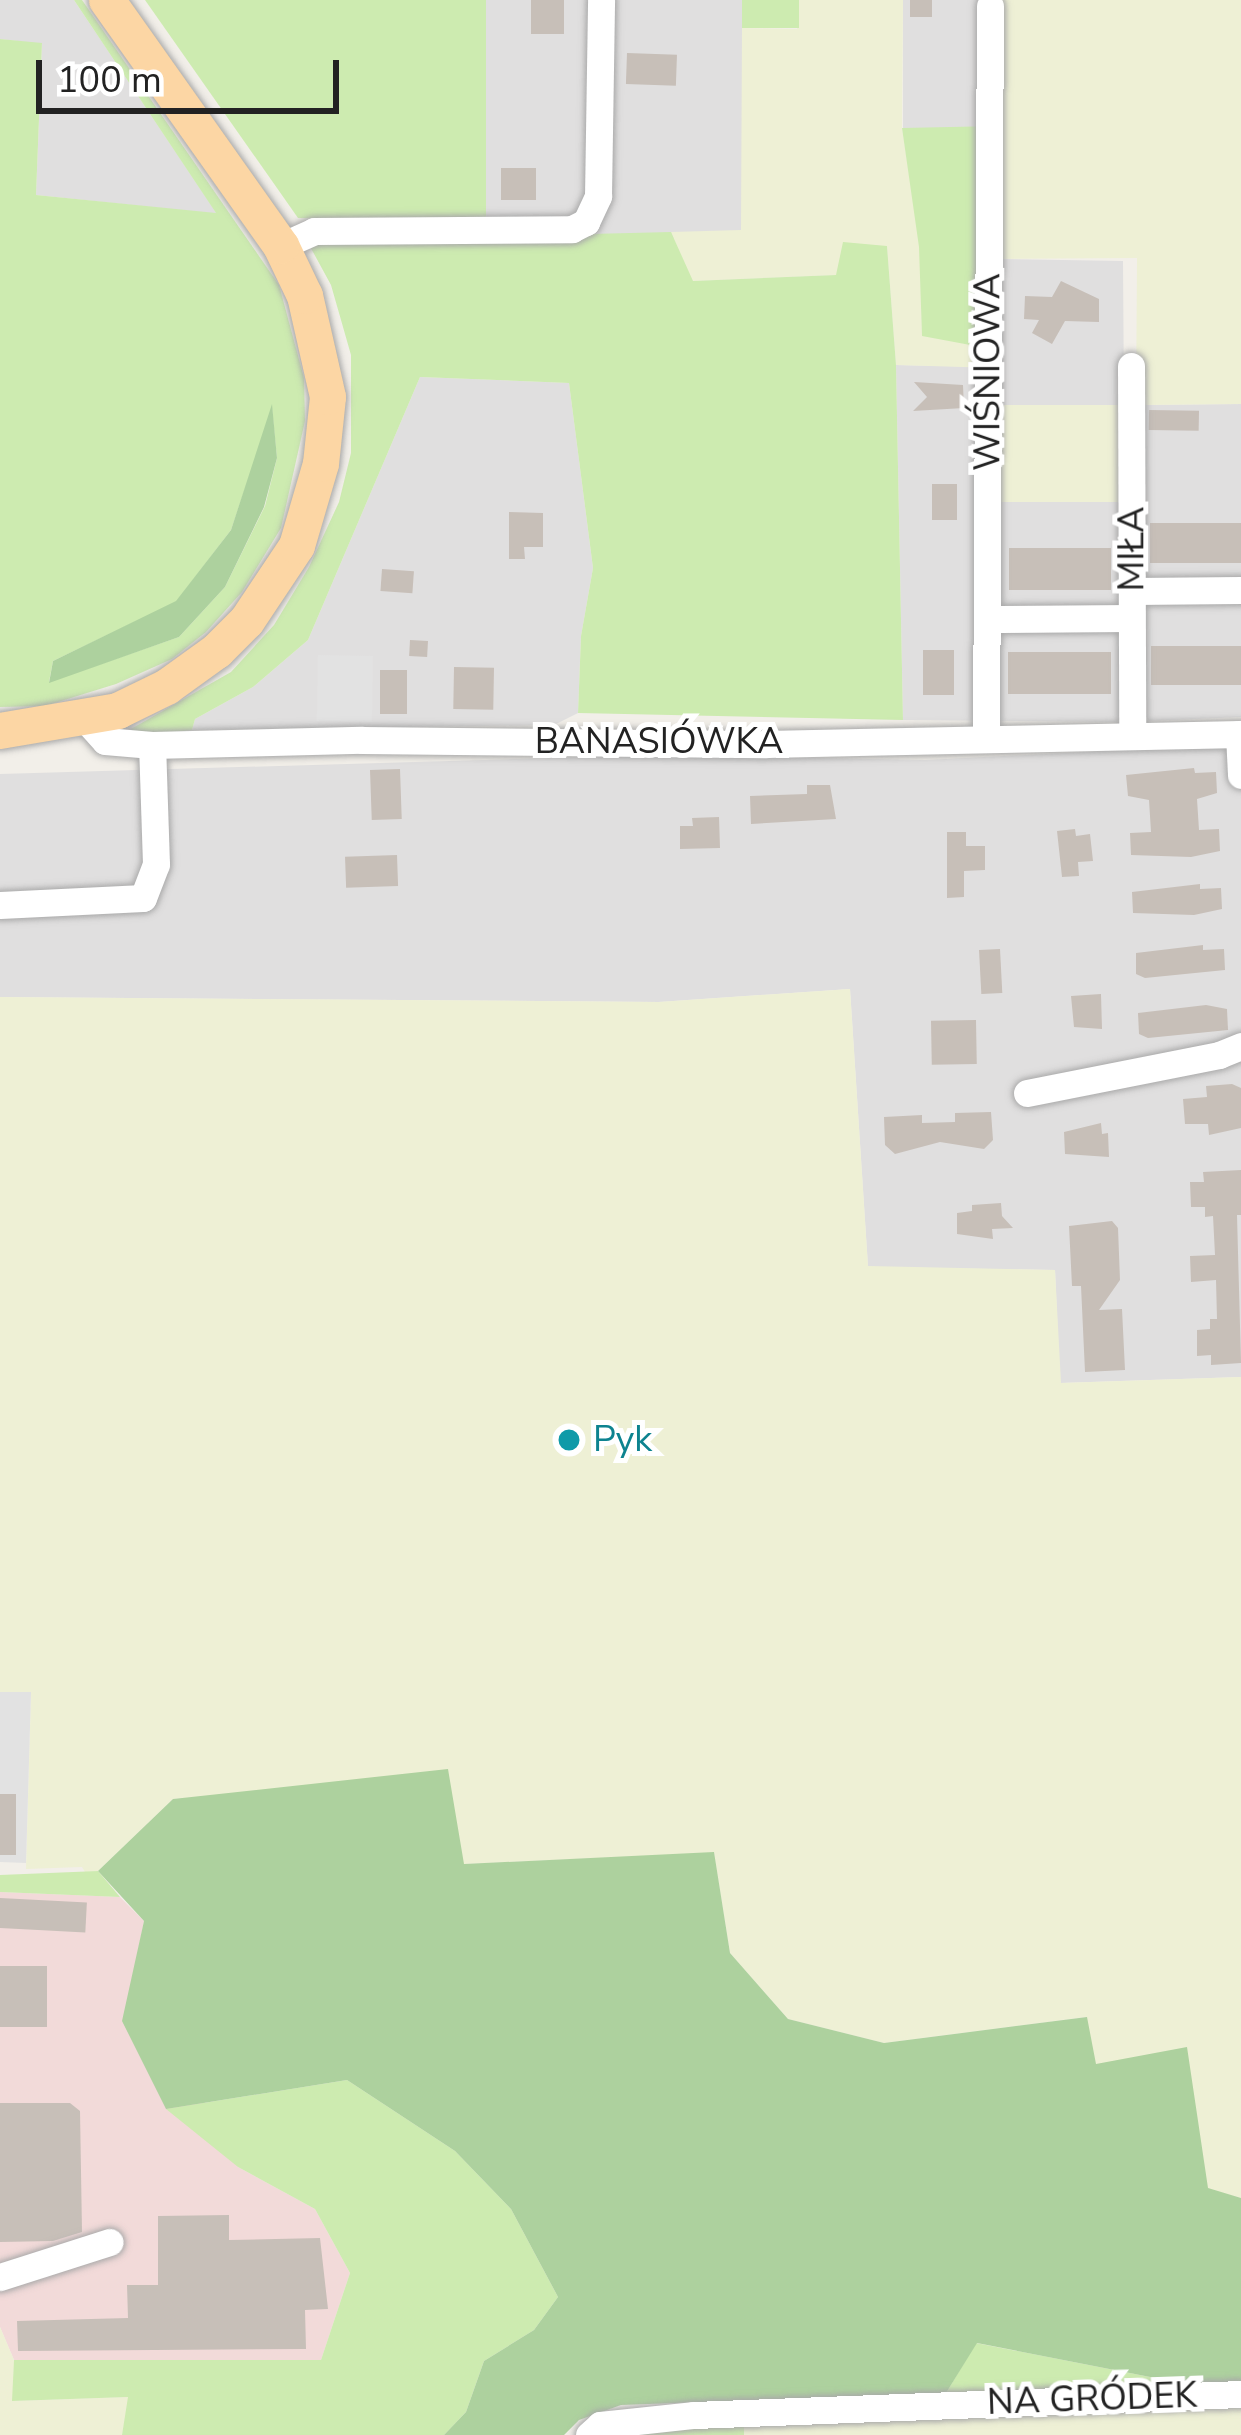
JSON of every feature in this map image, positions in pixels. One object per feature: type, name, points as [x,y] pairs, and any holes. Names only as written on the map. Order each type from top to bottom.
[{"type":"main road","points":[[0,731],[86,720],[167,687],[217,651],[247,621],[297,546],[321,464],[328,397],[316,327],[281,246],[107,0]]},
{"type":"street","points":[[281,246],[314,230],[572,229],[586,222],[598,196],[601,0]]},
{"type":"street","name":"WIŚNIOWA","points":[[986,739],[990,6]]},
{"type":"street","name":"MIŁA","points":[[1131,365],[1132,733]]},
{"type":"street","points":[[1001,619],[1241,590]]},
{"type":"street","name":"BANASIÓWKA","points":[[86,720],[106,740],[152,745],[1240,734]]},
{"type":"street","points":[[1240,734],[1241,775]]},
{"type":"street","points":[[0,905],[143,898],[155,864],[152,745]]},
{"type":"street","points":[[1027,1093],[1219,1055],[1241,1046]]},
{"type":"street","points":[[0,2277],[110,2242]]},
{"type":"street","name":"NA GRÓDEK","points":[[589,2435],[600,2425],[694,2415],[1241,2394]]},
{"type":"shaded area","points":[[0,0],[74,0],[217,214],[36,195],[42,44],[0,39]]},
{"type":"shaded area","points":[[486,0],[742,0],[742,238],[486,238]]},
{"type":"shaded area","points":[[903,0],[998,0],[998,128],[903,128]]},
{"type":"shaded area","points":[[997,259],[1123,261],[1124,405],[998,405],[1126,504],[1125,716],[1116,722],[903,720],[896,365],[996,367]]},
{"type":"shaded area","points":[[420,377],[569,383],[593,568],[581,636],[578,713],[554,725],[192,730],[195,719],[253,687],[308,640]]},
{"type":"shaded area","points":[[1241,404],[1241,717],[1149,721],[1143,712],[1136,405]]},
{"type":"shaded area","points":[[318,655],[373,656],[372,722],[317,721]]},
{"type":"shaded area","points":[[1241,744],[1241,1377],[1060,1383],[1055,1270],[868,1267],[850,989],[659,1002],[0,997],[0,774],[656,755],[925,760]]},
{"type":"shaded area","points":[[0,1692],[31,1692],[26,1863],[0,1862]]},
{"type":"shaded area","points":[[0,1892],[120,1897],[144,1921],[135,1965],[238,2167],[315,2209],[350,2273],[321,2360],[14,2360],[0,2327]]},
{"type":"green space","points":[[74,0],[82,0],[279,285],[304,378],[305,421],[281,528],[242,592],[206,632],[172,659],[116,684],[45,706],[0,707],[0,39],[42,43],[36,195],[216,213]],"holes":[[[272,409],[277,458],[265,506],[225,587],[179,637],[49,682],[53,661],[176,602],[231,530]]]},
{"type":"green space","points":[[145,0],[486,0],[486,222],[298,218]]},
{"type":"green space","points":[[742,0],[799,0],[799,28],[742,28]]},
{"type":"green space","points":[[799,0],[903,0],[902,128],[920,247],[922,335],[997,350],[997,368],[896,365],[887,246],[836,275],[692,281],[671,232],[741,230],[742,28],[797,29]]},
{"type":"green space","points":[[998,0],[1241,0],[1241,404],[1136,405],[1137,258],[997,259]]},
{"type":"green space","points":[[998,126],[997,350],[922,336],[919,247],[902,128]]},
{"type":"green space","points":[[671,232],[693,281],[836,275],[843,242],[887,246],[896,365],[903,720],[578,713],[581,636],[593,568],[569,383],[420,377],[308,640],[253,687],[195,719],[192,730],[133,737],[131,729],[231,672],[274,625],[309,567],[339,502],[351,453],[351,355],[331,285],[307,241]]},
{"type":"green space","points":[[272,404],[277,458],[264,507],[225,587],[179,637],[49,683],[53,661],[176,601],[231,530]]},
{"type":"green space","points":[[997,405],[1124,405],[1124,502],[997,502]]},
{"type":"green space","points":[[850,989],[868,1266],[1055,1270],[1061,1383],[1241,1377],[1241,2198],[1208,2189],[1095,2064],[1086,2017],[884,2043],[788,2019],[730,1953],[714,1853],[464,1864],[246,1793],[173,1799],[98,1871],[26,1869],[31,1693],[0,1692],[0,997],[659,1002]]},
{"type":"green space","points":[[448,1769],[464,1864],[714,1852],[730,1953],[788,2019],[884,2043],[1087,2017],[1096,2064],[1187,2047],[1208,2188],[1241,2198],[1241,2386],[1186,2384],[977,2343],[946,2393],[621,2405],[579,2420],[564,2435],[444,2435],[466,2412],[484,2361],[534,2330],[558,2297],[511,2209],[455,2151],[347,2080],[166,2109],[122,2021],[144,1921],[98,1871],[173,1799]]},
{"type":"green space","points":[[98,1871],[120,1897],[0,1892],[0,1875]]},
{"type":"green space","points":[[347,2080],[455,2151],[511,2209],[558,2297],[534,2330],[484,2361],[466,2412],[444,2435],[122,2435],[128,2397],[12,2401],[14,2360],[321,2360],[350,2273],[315,2209],[238,2167],[166,2109]]},
{"type":"green space","points":[[0,2327],[14,2360],[13,2401],[129,2397],[122,2435],[0,2435]]},
{"type":"green space","points":[[976,2343],[1186,2384],[946,2393]]},
{"type":"green space","points":[[1241,2402],[1241,2435],[744,2435],[744,2424]]},
{"type":"green space","points":[[744,2424],[744,2435],[601,2435]]},
{"type":"building","points":[[531,0],[564,0],[564,34],[531,34]]},
{"type":"building","points":[[910,0],[932,0],[932,17],[910,17]]},
{"type":"building","points":[[627,53],[677,55],[676,86],[626,84]]},
{"type":"building","points":[[501,168],[536,168],[536,200],[501,200]]},
{"type":"building","points":[[1061,281],[1099,299],[1099,322],[1065,321],[1052,344],[1032,333],[1039,320],[1024,319],[1025,296],[1052,297]]},
{"type":"building","points":[[914,382],[963,385],[964,408],[913,411],[927,397]]},
{"type":"building","points":[[1149,410],[1199,411],[1199,431],[1149,430]]},
{"type":"building","points":[[932,484],[957,484],[957,520],[932,520]]},
{"type":"building","points":[[509,512],[543,513],[543,547],[524,547],[525,559],[509,559]]},
{"type":"building","points":[[1150,523],[1241,523],[1241,563],[1150,563]]},
{"type":"building","points":[[1009,548],[1111,548],[1111,590],[1009,590]]},
{"type":"building","points":[[382,569],[414,571],[412,593],[380,591]]},
{"type":"building","points":[[410,640],[428,641],[427,657],[409,656]]},
{"type":"building","points":[[1151,646],[1241,646],[1241,685],[1151,685]]},
{"type":"building","points":[[923,650],[954,650],[954,695],[923,695]]},
{"type":"building","points":[[1008,652],[1111,652],[1111,694],[1008,694]]},
{"type":"building","points":[[454,667],[494,668],[493,710],[453,709]]},
{"type":"building","points":[[380,670],[407,670],[407,714],[380,714]]},
{"type":"building","points":[[1194,768],[1195,773],[1216,772],[1217,793],[1197,799],[1199,830],[1219,829],[1220,851],[1191,857],[1131,855],[1130,833],[1151,832],[1149,800],[1128,796],[1126,775]]},
{"type":"building","points":[[400,769],[402,819],[372,820],[370,770]]},
{"type":"building","points":[[807,785],[830,785],[836,819],[751,824],[750,796],[807,794]]},
{"type":"building","points":[[719,817],[720,848],[680,849],[680,826],[693,826],[692,818]]},
{"type":"building","points":[[1075,829],[1076,836],[1090,834],[1093,861],[1078,862],[1079,876],[1062,877],[1057,831]]},
{"type":"building","points":[[947,832],[966,832],[966,846],[985,846],[985,870],[964,871],[964,897],[947,898]]},
{"type":"building","points":[[397,855],[398,886],[346,888],[345,857]]},
{"type":"building","points":[[1200,884],[1200,889],[1221,888],[1222,909],[1194,915],[1133,913],[1132,892]]},
{"type":"building","points":[[1203,945],[1203,950],[1224,949],[1225,970],[1145,978],[1136,974],[1136,953]]},
{"type":"building","points":[[1000,949],[1002,993],[981,994],[979,950]]},
{"type":"building","points":[[1101,994],[1102,1029],[1074,1027],[1071,996]]},
{"type":"building","points":[[1206,1005],[1227,1009],[1228,1030],[1148,1038],[1139,1034],[1138,1013]]},
{"type":"building","points":[[976,1020],[977,1064],[932,1065],[931,1021]]},
{"type":"building","points":[[1206,1086],[1241,1088],[1241,1128],[1209,1135],[1208,1124],[1185,1124],[1183,1099],[1207,1097]]},
{"type":"building","points":[[991,1112],[993,1140],[984,1149],[940,1142],[895,1154],[885,1145],[884,1117],[922,1115],[922,1123],[955,1122],[955,1113]]},
{"type":"building","points":[[1101,1123],[1102,1134],[1108,1133],[1109,1157],[1065,1154],[1064,1132]]},
{"type":"building","points":[[1241,1170],[1241,1215],[1237,1215],[1241,1363],[1211,1365],[1211,1355],[1197,1356],[1197,1330],[1210,1329],[1210,1319],[1217,1319],[1216,1280],[1191,1282],[1190,1256],[1215,1255],[1213,1216],[1205,1217],[1205,1207],[1191,1207],[1190,1182],[1204,1182],[1203,1172]]},
{"type":"building","points":[[1001,1203],[1002,1216],[1013,1228],[992,1229],[993,1239],[957,1234],[957,1213],[972,1211],[972,1205]]},
{"type":"building","points":[[1112,1221],[1118,1228],[1120,1280],[1099,1310],[1122,1309],[1125,1370],[1085,1372],[1081,1286],[1072,1286],[1069,1226]]},
{"type":"building","points":[[0,1794],[16,1794],[16,1855],[0,1855]]},
{"type":"building","points":[[0,1898],[87,1903],[85,1933],[0,1928]]},
{"type":"building","points":[[0,1966],[47,1966],[47,2027],[0,2027]]},
{"type":"building","points":[[0,2103],[70,2103],[80,2111],[82,2232],[53,2241],[0,2242]]},
{"type":"building","points":[[229,2215],[229,2240],[320,2238],[328,2309],[305,2310],[306,2349],[18,2351],[17,2321],[128,2318],[127,2285],[158,2285],[158,2216]]},
{"type":"place","name":"Pyk","points":[[569,1440]]}]
